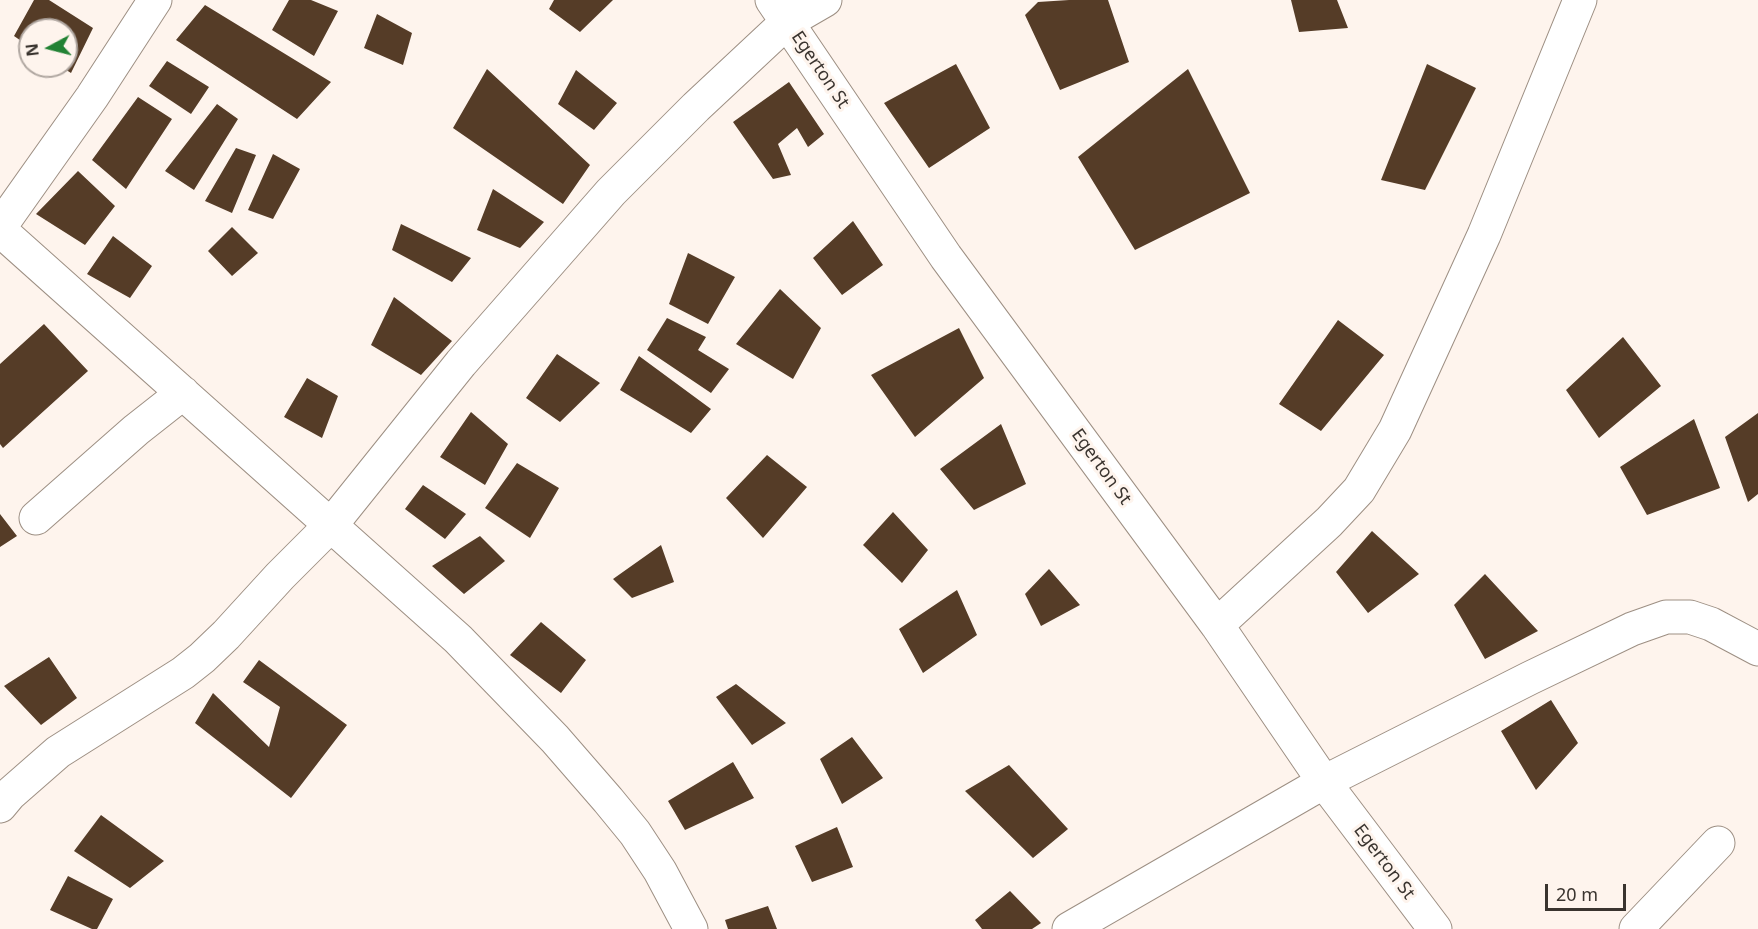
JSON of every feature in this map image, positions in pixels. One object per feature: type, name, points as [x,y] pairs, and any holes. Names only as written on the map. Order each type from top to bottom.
[{"type":"street","points":[[155,0],[92,97],[0,228],[458,639],[555,739],[635,833],[660,871],[691,929]]},
{"type":"street","points":[[0,806],[10,794],[58,752],[131,708],[202,658],[331,525],[461,363],[611,192],[696,107],[780,11],[825,0]]},
{"type":"street","points":[[1217,625],[1329,522],[1359,490],[1395,430],[1484,235],[1580,0]]},
{"type":"street","name":"Egerton St","points":[[780,11],[946,256],[1217,625],[1324,782],[1435,929]]},
{"type":"street","points":[[36,518],[136,430],[183,393]]},
{"type":"street","points":[[1069,929],[1324,782],[1632,629],[1666,617],[1690,617],[1711,624],[1758,649]]},
{"type":"street","points":[[1636,929],[1718,843]]},
{"type":"building","points":[[34,0],[49,0],[77,18],[24,18]]},
{"type":"building","points":[[289,0],[311,0],[338,11],[314,56],[272,30]]},
{"type":"building","points":[[554,0],[613,0],[580,32],[549,9]]},
{"type":"building","points":[[1108,0],[1129,62],[1060,90],[1025,15],[1038,2]]},
{"type":"building","points":[[1291,0],[1337,0],[1348,28],[1299,32]]},
{"type":"building","points":[[205,5],[331,82],[297,119],[176,40]]},
{"type":"building","points":[[377,14],[412,33],[403,65],[364,48]]},
{"type":"building","points":[[78,18],[93,28],[78,59]]},
{"type":"building","points":[[167,61],[209,87],[191,114],[149,86]]},
{"type":"building","points":[[956,64],[990,128],[929,168],[884,103]]},
{"type":"building","points":[[1427,64],[1476,88],[1425,190],[1381,180]]},
{"type":"building","points":[[487,69],[590,165],[563,204],[453,128]]},
{"type":"building","points":[[1188,69],[1250,193],[1135,250],[1078,157]]},
{"type":"building","points":[[576,70],[617,103],[594,130],[558,104]]},
{"type":"building","points":[[789,82],[824,134],[808,147],[797,128],[778,144],[791,175],[773,179],[733,122]]},
{"type":"building","points":[[138,97],[172,119],[126,189],[92,160]]},
{"type":"building","points":[[217,104],[238,119],[194,190],[165,171]]},
{"type":"building","points":[[236,148],[256,155],[232,213],[205,201]]},
{"type":"building","points":[[273,154],[300,169],[273,219],[248,210]]},
{"type":"building","points":[[78,171],[115,206],[85,245],[36,214]]},
{"type":"building","points":[[493,189],[544,222],[520,248],[477,230]]},
{"type":"building","points":[[853,221],[883,265],[842,295],[813,258]]},
{"type":"building","points":[[401,224],[471,258],[452,282],[392,250]]},
{"type":"building","points":[[232,227],[258,253],[232,276],[208,251]]},
{"type":"building","points":[[113,236],[152,266],[130,298],[87,274]]},
{"type":"building","points":[[688,253],[735,277],[708,324],[669,304]]},
{"type":"building","points":[[780,289],[821,328],[793,379],[736,344]]},
{"type":"building","points":[[394,297],[452,341],[421,375],[371,345]]},
{"type":"building","points":[[667,318],[706,337],[698,350],[729,369],[711,393],[647,350]]},
{"type":"building","points":[[1338,320],[1384,355],[1321,431],[1279,404]]},
{"type":"building","points":[[44,324],[88,371],[3,448],[0,444],[0,364]]},
{"type":"building","points":[[959,328],[984,378],[915,437],[871,375]]},
{"type":"building","points":[[1623,337],[1661,386],[1599,438],[1566,390]]},
{"type":"building","points":[[557,354],[600,383],[560,422],[526,398]]},
{"type":"building","points":[[639,356],[711,409],[691,433],[620,390]]},
{"type":"building","points":[[307,378],[338,396],[322,438],[284,417]]},
{"type":"building","points":[[471,412],[508,444],[485,485],[440,457]]},
{"type":"building","points":[[1758,413],[1758,494],[1748,502],[1725,437]]},
{"type":"building","points":[[1694,419],[1720,488],[1647,515],[1620,467]]},
{"type":"building","points":[[1001,424],[1026,484],[974,510],[940,469]]},
{"type":"building","points":[[767,455],[807,487],[763,538],[726,498]]},
{"type":"building","points":[[517,463],[559,488],[530,538],[485,508]]},
{"type":"building","points":[[423,485],[466,514],[445,539],[405,509]]},
{"type":"building","points":[[893,512],[928,550],[902,583],[863,545]]},
{"type":"building","points":[[0,514],[17,536],[0,547]]},
{"type":"building","points":[[1372,531],[1419,574],[1368,613],[1336,572]]},
{"type":"building","points":[[480,536],[505,561],[464,594],[432,566]]},
{"type":"building","points":[[661,545],[674,582],[632,598],[613,579]]},
{"type":"building","points":[[1049,569],[1080,605],[1041,626],[1025,594]]},
{"type":"building","points":[[1485,574],[1538,631],[1485,659],[1454,605]]},
{"type":"building","points":[[957,590],[977,635],[923,673],[899,629]]},
{"type":"building","points":[[541,622],[586,660],[561,693],[510,655]]},
{"type":"building","points":[[49,657],[77,698],[41,725],[4,686]]},
{"type":"building","points":[[259,660],[347,725],[291,798],[195,723],[213,693],[269,747],[280,707],[243,682]]},
{"type":"building","points":[[736,684],[786,723],[752,745],[716,697]]},
{"type":"building","points":[[1551,700],[1578,743],[1536,790],[1501,731]]},
{"type":"building","points":[[852,737],[883,778],[842,804],[820,759]]},
{"type":"building","points":[[733,762],[754,798],[685,830],[668,801]]},
{"type":"building","points":[[1009,765],[1068,829],[1033,858],[965,791]]},
{"type":"building","points":[[101,815],[164,861],[130,888],[74,851]]},
{"type":"building","points":[[837,827],[853,867],[812,882],[795,846]]},
{"type":"building","points":[[68,876],[113,899],[97,929],[92,929],[50,910]]},
{"type":"building","points":[[1010,891],[1041,923],[1032,929],[982,929],[975,920]]},
{"type":"building","points":[[768,906],[777,929],[728,929],[725,920]]}]
